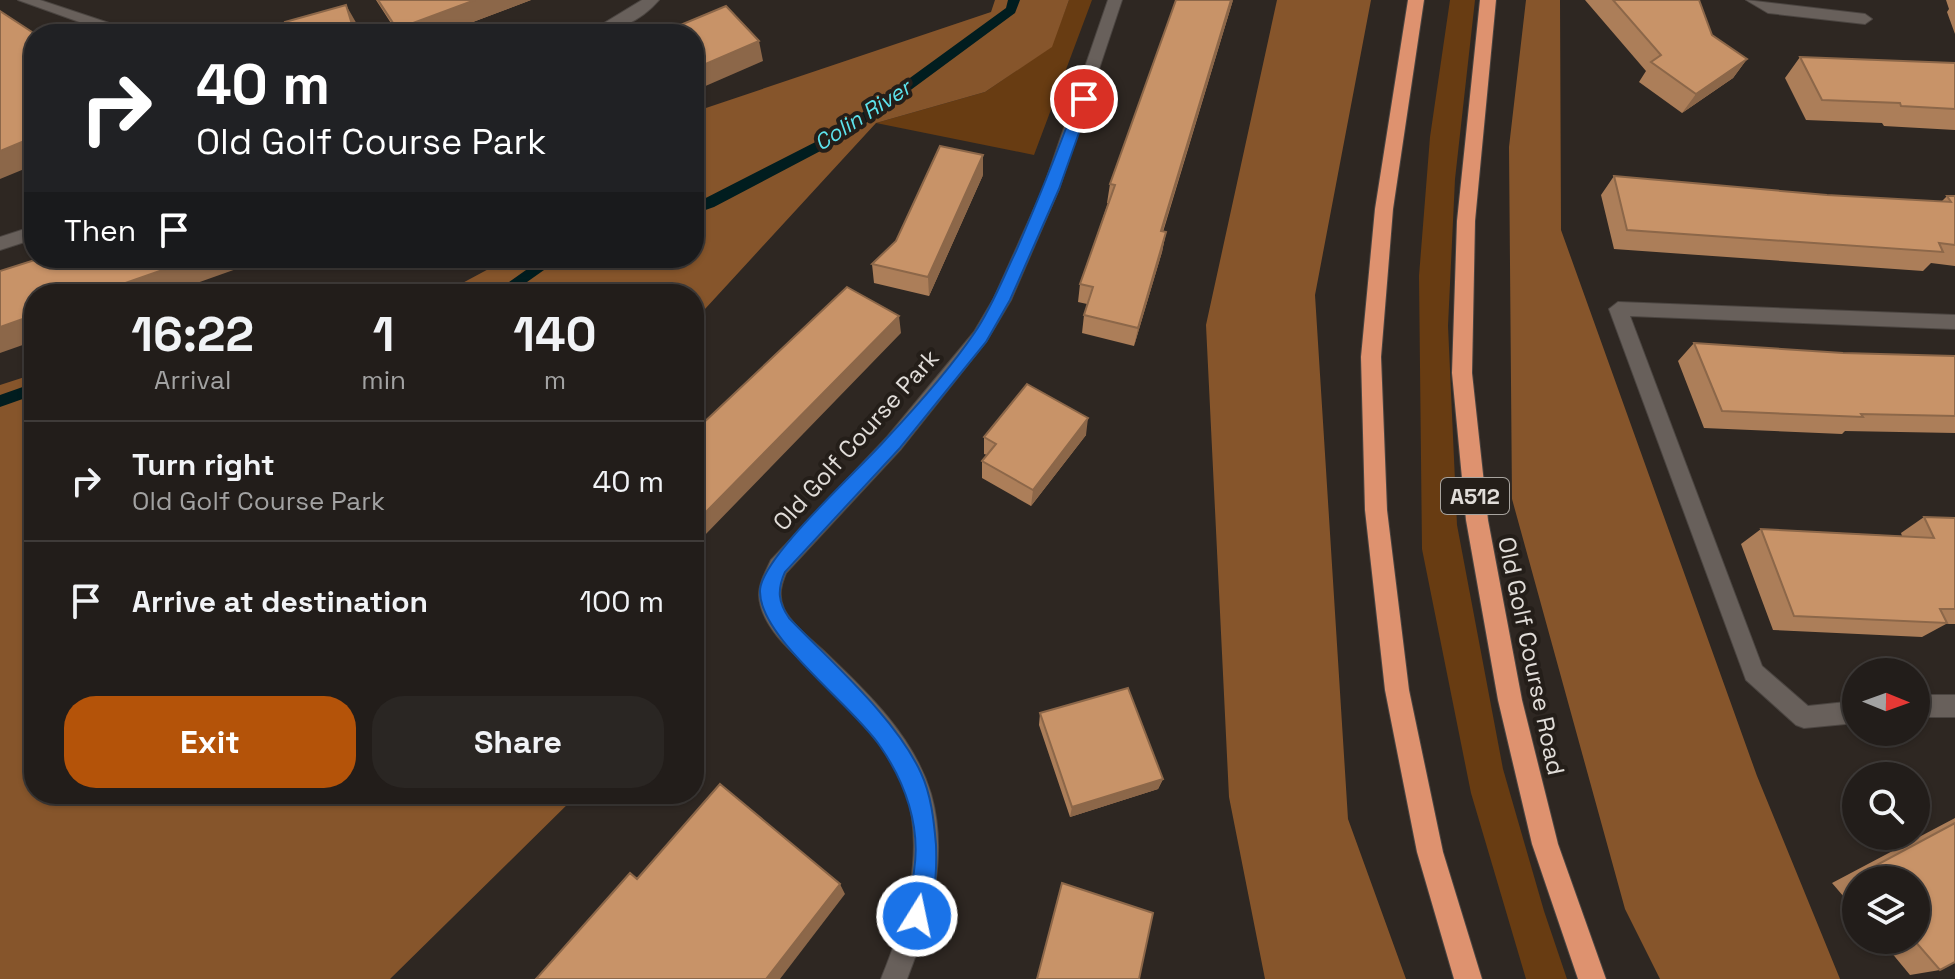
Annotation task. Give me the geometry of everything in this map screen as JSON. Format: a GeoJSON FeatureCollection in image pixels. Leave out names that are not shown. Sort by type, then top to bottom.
{"type":"FeatureCollection","features":[{"type":"Feature","properties":{"kind":"highway"},"geometry":{"type":"LineString","coordinates":[[1416,0],[1384,209],[1371,357],[1376,510],[1397,690],[1430,852],[1468,979]]}},
{"type":"Feature","properties":{"kind":"highway","name":"Old Golf Course Road"},"geometry":{"type":"LineString","coordinates":[[1488,0],[1466,221],[1462,373],[1475,505],[1510,700],[1545,844],[1592,979]]}},
{"type":"Feature","properties":{"kind":"street"},"geometry":{"type":"LineString","coordinates":[[25,0],[98,24]]}},
{"type":"Feature","properties":{"kind":"street"},"geometry":{"type":"LineString","coordinates":[[614,24],[652,0]]}},
{"type":"Feature","properties":{"kind":"street","name":"Old Golf Course Park"},"geometry":{"type":"LineString","coordinates":[[894,979],[917,916],[926,867],[923,820],[913,778],[886,736],[782,625],[770,606],[769,587],[778,567],[894,443],[980,337],[1002,300],[1051,189],[1115,0]]}},
{"type":"Feature","properties":{"kind":"street"},"geometry":{"type":"LineString","coordinates":[[1753,0],[1768,8],[1865,19]]}},
{"type":"Feature","properties":{"kind":"street"},"geometry":{"type":"LineString","coordinates":[[0,244],[24,236]]}},
{"type":"Feature","properties":{"kind":"street"},"geometry":{"type":"LineString","coordinates":[[1842,713],[1804,717],[1754,673],[1618,309],[1955,322]]}},
{"type":"Feature","properties":{"kind":"street"},"geometry":{"type":"LineString","coordinates":[[1930,706],[1955,706]]}},
{"type":"Feature","properties":{"kind":"shaded area"},"geometry":{"type":"Polygon","coordinates":[[[995,0],[1069,0],[1052,47],[985,92],[876,123],[704,310],[704,284],[461,284],[490,268],[704,268],[704,109],[991,12],[995,0]]]}},
{"type":"Feature","properties":{"kind":"shaded area"},"geometry":{"type":"Polygon","coordinates":[[[1069,0],[1092,0],[1034,155],[876,123],[985,92],[1051,47],[1069,0]]]}},
{"type":"Feature","properties":{"kind":"shaded area"},"geometry":{"type":"Polygon","coordinates":[[[1277,0],[1371,0],[1315,295],[1348,819],[1406,979],[1265,979],[1229,797],[1206,325],[1277,0]]]}},
{"type":"Feature","properties":{"kind":"shaded area"},"geometry":{"type":"Polygon","coordinates":[[[1450,0],[1475,0],[1455,179],[1448,326],[1457,525],[1503,769],[1567,979],[1526,979],[1471,793],[1422,549],[1419,276],[1430,137],[1450,0]]]}},
{"type":"Feature","properties":{"kind":"shaded area"},"geometry":{"type":"Polygon","coordinates":[[[1526,0],[1560,0],[1561,230],[1757,776],[1840,979],[1660,979],[1625,909],[1512,499],[1509,147],[1526,0]]]}},
{"type":"Feature","properties":{"kind":"shaded area"},"geometry":{"type":"Polygon","coordinates":[[[24,377],[24,804],[568,804],[390,979],[0,979],[0,385],[24,377]]]}},
{"type":"Feature","properties":{"kind":"building"},"geometry":{"type":"Polygon","coordinates":[[[378,0],[475,0],[410,24],[394,24],[378,0]]]}},
{"type":"Feature","properties":{"kind":"building"},"geometry":{"type":"Polygon","coordinates":[[[1176,0],[1231,0],[1161,231],[1166,232],[1138,328],[1084,315],[1093,287],[1080,284],[1115,185],[1110,184],[1176,0]]]}},
{"type":"Feature","properties":{"kind":"building"},"geometry":{"type":"Polygon","coordinates":[[[1613,0],[1699,0],[1712,35],[1747,59],[1696,94],[1651,62],[1661,55],[1613,0]]]}},
{"type":"Feature","properties":{"kind":"building"},"geometry":{"type":"Polygon","coordinates":[[[346,5],[352,24],[286,24],[346,5]]]}},
{"type":"Feature","properties":{"kind":"building"},"geometry":{"type":"Polygon","coordinates":[[[726,6],[759,41],[704,65],[704,24],[683,24],[726,6]]]}},
{"type":"Feature","properties":{"kind":"building"},"geometry":{"type":"Polygon","coordinates":[[[0,11],[24,27],[24,141],[0,151],[0,11]]]}},
{"type":"Feature","properties":{"kind":"building"},"geometry":{"type":"Polygon","coordinates":[[[1800,57],[1955,63],[1955,109],[1822,100],[1800,57]]]}},
{"type":"Feature","properties":{"kind":"building"},"geometry":{"type":"Polygon","coordinates":[[[940,146],[983,155],[928,277],[872,264],[896,241],[940,146]]]}},
{"type":"Feature","properties":{"kind":"building"},"geometry":{"type":"Polygon","coordinates":[[[1614,176],[1827,195],[1951,202],[1947,196],[1955,196],[1955,245],[1939,243],[1943,252],[1627,230],[1614,176]]]}},
{"type":"Feature","properties":{"kind":"building"},"geometry":{"type":"Polygon","coordinates":[[[24,263],[24,268],[168,268],[123,284],[24,284],[24,319],[0,327],[0,271],[24,263]]]}},
{"type":"Feature","properties":{"kind":"building"},"geometry":{"type":"Polygon","coordinates":[[[847,287],[899,316],[704,514],[704,422],[847,287]]]}},
{"type":"Feature","properties":{"kind":"building"},"geometry":{"type":"Polygon","coordinates":[[[1694,343],[1843,353],[1955,356],[1955,416],[1861,414],[1863,417],[1722,411],[1694,343]]]}},
{"type":"Feature","properties":{"kind":"building"},"geometry":{"type":"Polygon","coordinates":[[[1027,384],[1088,418],[1033,490],[982,461],[996,444],[984,437],[1027,384]]]}},
{"type":"Feature","properties":{"kind":"building"},"geometry":{"type":"Polygon","coordinates":[[[1924,517],[1955,518],[1955,609],[1940,609],[1947,623],[1794,616],[1761,529],[1934,538],[1924,517]]]}},
{"type":"Feature","properties":{"kind":"building"},"geometry":{"type":"Polygon","coordinates":[[[1128,688],[1163,779],[1072,807],[1040,713],[1128,688]]]}},
{"type":"Feature","properties":{"kind":"building"},"geometry":{"type":"Polygon","coordinates":[[[720,784],[840,884],[766,979],[536,979],[630,873],[637,879],[720,784]]]}},
{"type":"Feature","properties":{"kind":"building"},"geometry":{"type":"Polygon","coordinates":[[[1955,823],[1955,962],[1940,970],[1926,954],[1930,954],[1930,866],[1875,866],[1905,850],[1930,850],[1930,836],[1955,823]]]}},
{"type":"Feature","properties":{"kind":"building"},"geometry":{"type":"Polygon","coordinates":[[[1062,883],[1153,913],[1139,979],[1037,979],[1062,883]]]}},
{"type":"Feature","properties":{"kind":"waterway","name":"Colin River"},"geometry":{"type":"LineString","coordinates":[[704,206],[842,134],[1011,10],[1014,0]]}},
{"type":"Feature","properties":{"kind":"waterway","name":"Colin River"},"geometry":{"type":"LineString","coordinates":[[514,284],[539,268]]}},
{"type":"Feature","properties":{"kind":"waterway","name":"Colin River"},"geometry":{"type":"LineString","coordinates":[[0,401],[24,393]]}},
{"type":"Feature","properties":{"kind":"route"},"geometry":{"type":"LineString","coordinates":[[917,916],[926,867],[923,820],[913,778],[886,736],[782,625],[770,606],[769,587],[778,567],[894,443],[980,337],[1002,300],[1051,189],[1084,99]]}}]}
